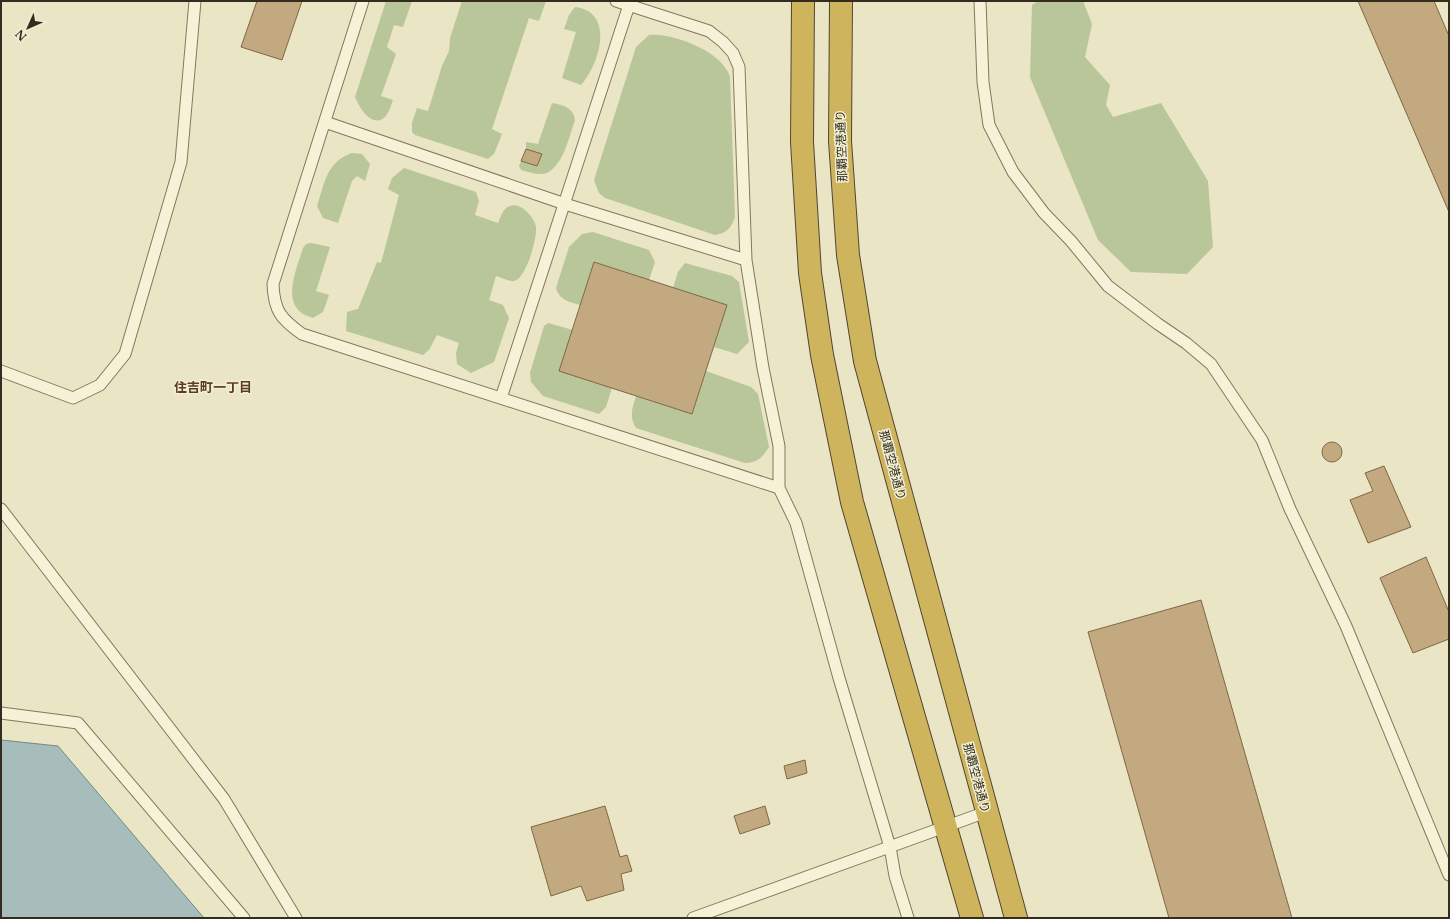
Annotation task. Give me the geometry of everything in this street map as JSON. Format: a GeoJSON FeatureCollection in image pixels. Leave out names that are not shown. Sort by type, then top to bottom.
{"type":"FeatureCollection","features":[{"type":"Feature","properties":{"kind":"highway"},"geometry":{"type":"LineString","coordinates":[[803,1],[802,142],[810,273],[822,355],[852,502],[972,918]]}},
{"type":"Feature","properties":{"kind":"highway","name":"那覇空港通り"},"geometry":{"type":"LineString","coordinates":[[841,1],[840,141],[848,255],[865,361],[986,812],[1016,918]]}},
{"type":"Feature","properties":{"kind":"lane"},"geometry":{"type":"LineString","coordinates":[[1,371],[73,398],[100,385],[125,354],[181,162],[195,1]]}},
{"type":"Feature","properties":{"kind":"lane"},"geometry":{"type":"LineString","coordinates":[[363,1],[273,284],[274,302],[280,316],[302,334],[779,488]]}},
{"type":"Feature","properties":{"kind":"lane"},"geometry":{"type":"LineString","coordinates":[[616,1],[709,31],[723,42],[733,53],[739,67],[746,260],[763,368],[779,446],[779,488],[796,523],[839,678],[890,847],[895,876],[908,918]]}},
{"type":"Feature","properties":{"kind":"lane"},"geometry":{"type":"LineString","coordinates":[[980,1],[983,82],[989,125],[1013,172],[1044,213],[1071,241],[1108,286],[1186,343],[1211,364],[1262,440],[1290,509],[1346,626],[1449,876]]}},
{"type":"Feature","properties":{"kind":"lane"},"geometry":{"type":"LineString","coordinates":[[501,398],[629,5]]}},
{"type":"Feature","properties":{"kind":"lane"},"geometry":{"type":"LineString","coordinates":[[325,122],[565,204],[746,260]]}},
{"type":"Feature","properties":{"kind":"lane"},"geometry":{"type":"LineString","coordinates":[[1,509],[224,799],[296,918]]}},
{"type":"Feature","properties":{"kind":"lane"},"geometry":{"type":"LineString","coordinates":[[1,713],[78,723],[244,918]]}},
{"type":"Feature","properties":{"kind":"lane"},"geometry":{"type":"LineString","coordinates":[[693,918],[986,812]]}},
{"type":"Feature","properties":{"kind":"green space"},"geometry":{"type":"Polygon","coordinates":[[[386,1],[412,1],[403,27],[394,25],[387,47],[396,54],[381,96],[393,100],[385,117],[380,120],[375,120],[371,119],[363,111],[355,97],[386,1]]]}},
{"type":"Feature","properties":{"kind":"green space"},"geometry":{"type":"Polygon","coordinates":[[[462,1],[546,1],[539,21],[529,18],[492,129],[502,134],[494,154],[488,159],[415,135],[412,132],[412,123],[417,108],[428,111],[442,66],[449,51],[450,38],[462,1]]]}},
{"type":"Feature","properties":{"kind":"green space"},"geometry":{"type":"Polygon","coordinates":[[[1038,1],[1083,1],[1092,24],[1085,57],[1110,85],[1106,105],[1113,117],[1161,103],[1208,181],[1213,247],[1187,274],[1131,272],[1098,240],[1030,77],[1032,5],[1038,1]]]}},
{"type":"Feature","properties":{"kind":"green space"},"geometry":{"type":"Polygon","coordinates":[[[575,7],[588,11],[596,18],[600,29],[598,53],[588,76],[581,85],[562,78],[576,32],[564,29],[569,15],[575,7]]]}},
{"type":"Feature","properties":{"kind":"green space"},"geometry":{"type":"Polygon","coordinates":[[[649,35],[671,37],[708,52],[726,68],[730,77],[735,217],[730,227],[723,233],[715,235],[605,198],[599,193],[594,180],[636,47],[649,35]]]}},
{"type":"Feature","properties":{"kind":"green space"},"geometry":{"type":"Polygon","coordinates":[[[552,103],[570,110],[573,113],[575,120],[562,157],[553,169],[544,174],[531,173],[521,170],[519,166],[521,161],[537,166],[541,155],[526,149],[526,142],[538,144],[552,103]]]}},
{"type":"Feature","properties":{"kind":"green space"},"geometry":{"type":"Polygon","coordinates":[[[352,153],[362,154],[370,164],[365,181],[357,176],[352,181],[338,223],[323,218],[317,206],[328,174],[337,162],[343,157],[352,153]]]}},
{"type":"Feature","properties":{"kind":"green space"},"geometry":{"type":"Polygon","coordinates":[[[404,168],[476,192],[479,201],[475,215],[498,223],[505,209],[514,205],[523,208],[535,223],[536,233],[533,249],[523,273],[514,281],[496,276],[489,300],[503,305],[509,318],[494,362],[471,373],[457,364],[456,353],[459,343],[437,335],[429,350],[423,355],[346,331],[347,312],[358,309],[377,262],[381,263],[399,195],[388,189],[392,178],[404,168]]]}},
{"type":"Feature","properties":{"kind":"green space"},"geometry":{"type":"Polygon","coordinates":[[[593,232],[649,250],[655,262],[649,280],[595,262],[580,305],[562,298],[557,292],[556,288],[569,247],[582,234],[593,232]]]}},
{"type":"Feature","properties":{"kind":"green space"},"geometry":{"type":"Polygon","coordinates":[[[311,243],[330,247],[316,291],[329,295],[323,312],[313,318],[302,313],[296,306],[292,288],[303,248],[306,244],[311,243]]]}},
{"type":"Feature","properties":{"kind":"green space"},"geometry":{"type":"Polygon","coordinates":[[[685,263],[732,276],[739,282],[749,342],[737,354],[714,347],[727,305],[673,288],[678,272],[685,263]]]}},
{"type":"Feature","properties":{"kind":"green space"},"geometry":{"type":"Polygon","coordinates":[[[548,323],[573,330],[612,388],[606,407],[599,414],[543,396],[531,382],[530,373],[544,326],[548,323]]]}},
{"type":"Feature","properties":{"kind":"green space"},"geometry":{"type":"Polygon","coordinates":[[[706,371],[751,387],[758,394],[769,447],[762,457],[753,462],[745,463],[636,428],[632,420],[632,409],[636,396],[692,414],[706,371]]]}},
{"type":"Feature","properties":{"kind":"water"},"geometry":{"type":"Polygon","coordinates":[[[1,740],[58,746],[204,918],[1,918],[1,740]]]}},
{"type":"Feature","properties":{"kind":"building"},"geometry":{"type":"Polygon","coordinates":[[[257,1],[302,1],[282,60],[241,47],[257,1]]]}},
{"type":"Feature","properties":{"kind":"building"},"geometry":{"type":"Polygon","coordinates":[[[1358,1],[1434,1],[1449,36],[1449,212],[1358,1]]]}},
{"type":"Feature","properties":{"kind":"building"},"geometry":{"type":"Polygon","coordinates":[[[526,149],[542,154],[537,166],[521,161],[526,149]]]}},
{"type":"Feature","properties":{"kind":"building"},"geometry":{"type":"Polygon","coordinates":[[[594,262],[727,305],[692,414],[559,371],[594,262]]]}},
{"type":"Feature","properties":{"kind":"building"},"geometry":{"type":"Polygon","coordinates":[[[1332,442],[1339,445],[1342,452],[1339,459],[1332,462],[1325,459],[1322,452],[1325,445],[1332,442]]]}},
{"type":"Feature","properties":{"kind":"building"},"geometry":{"type":"Polygon","coordinates":[[[1384,466],[1411,527],[1368,543],[1350,500],[1373,491],[1365,473],[1384,466]]]}},
{"type":"Feature","properties":{"kind":"building"},"geometry":{"type":"Polygon","coordinates":[[[1426,557],[1449,612],[1449,639],[1413,653],[1380,578],[1426,557]]]}},
{"type":"Feature","properties":{"kind":"building"},"geometry":{"type":"Polygon","coordinates":[[[1201,600],[1292,918],[1169,918],[1088,632],[1201,600]]]}},
{"type":"Feature","properties":{"kind":"building"},"geometry":{"type":"Polygon","coordinates":[[[805,760],[807,773],[787,779],[784,766],[805,760]]]}},
{"type":"Feature","properties":{"kind":"building"},"geometry":{"type":"Polygon","coordinates":[[[605,806],[620,857],[627,855],[632,871],[621,874],[624,890],[587,901],[581,886],[551,896],[531,827],[605,806]]]}},
{"type":"Feature","properties":{"kind":"building"},"geometry":{"type":"Polygon","coordinates":[[[765,806],[770,824],[740,834],[734,816],[765,806]]]}},
{"type":"Feature","properties":{"kind":"district","name":"住吉町一丁目"},"geometry":{"type":"Point","coordinates":[213,387]}}]}
